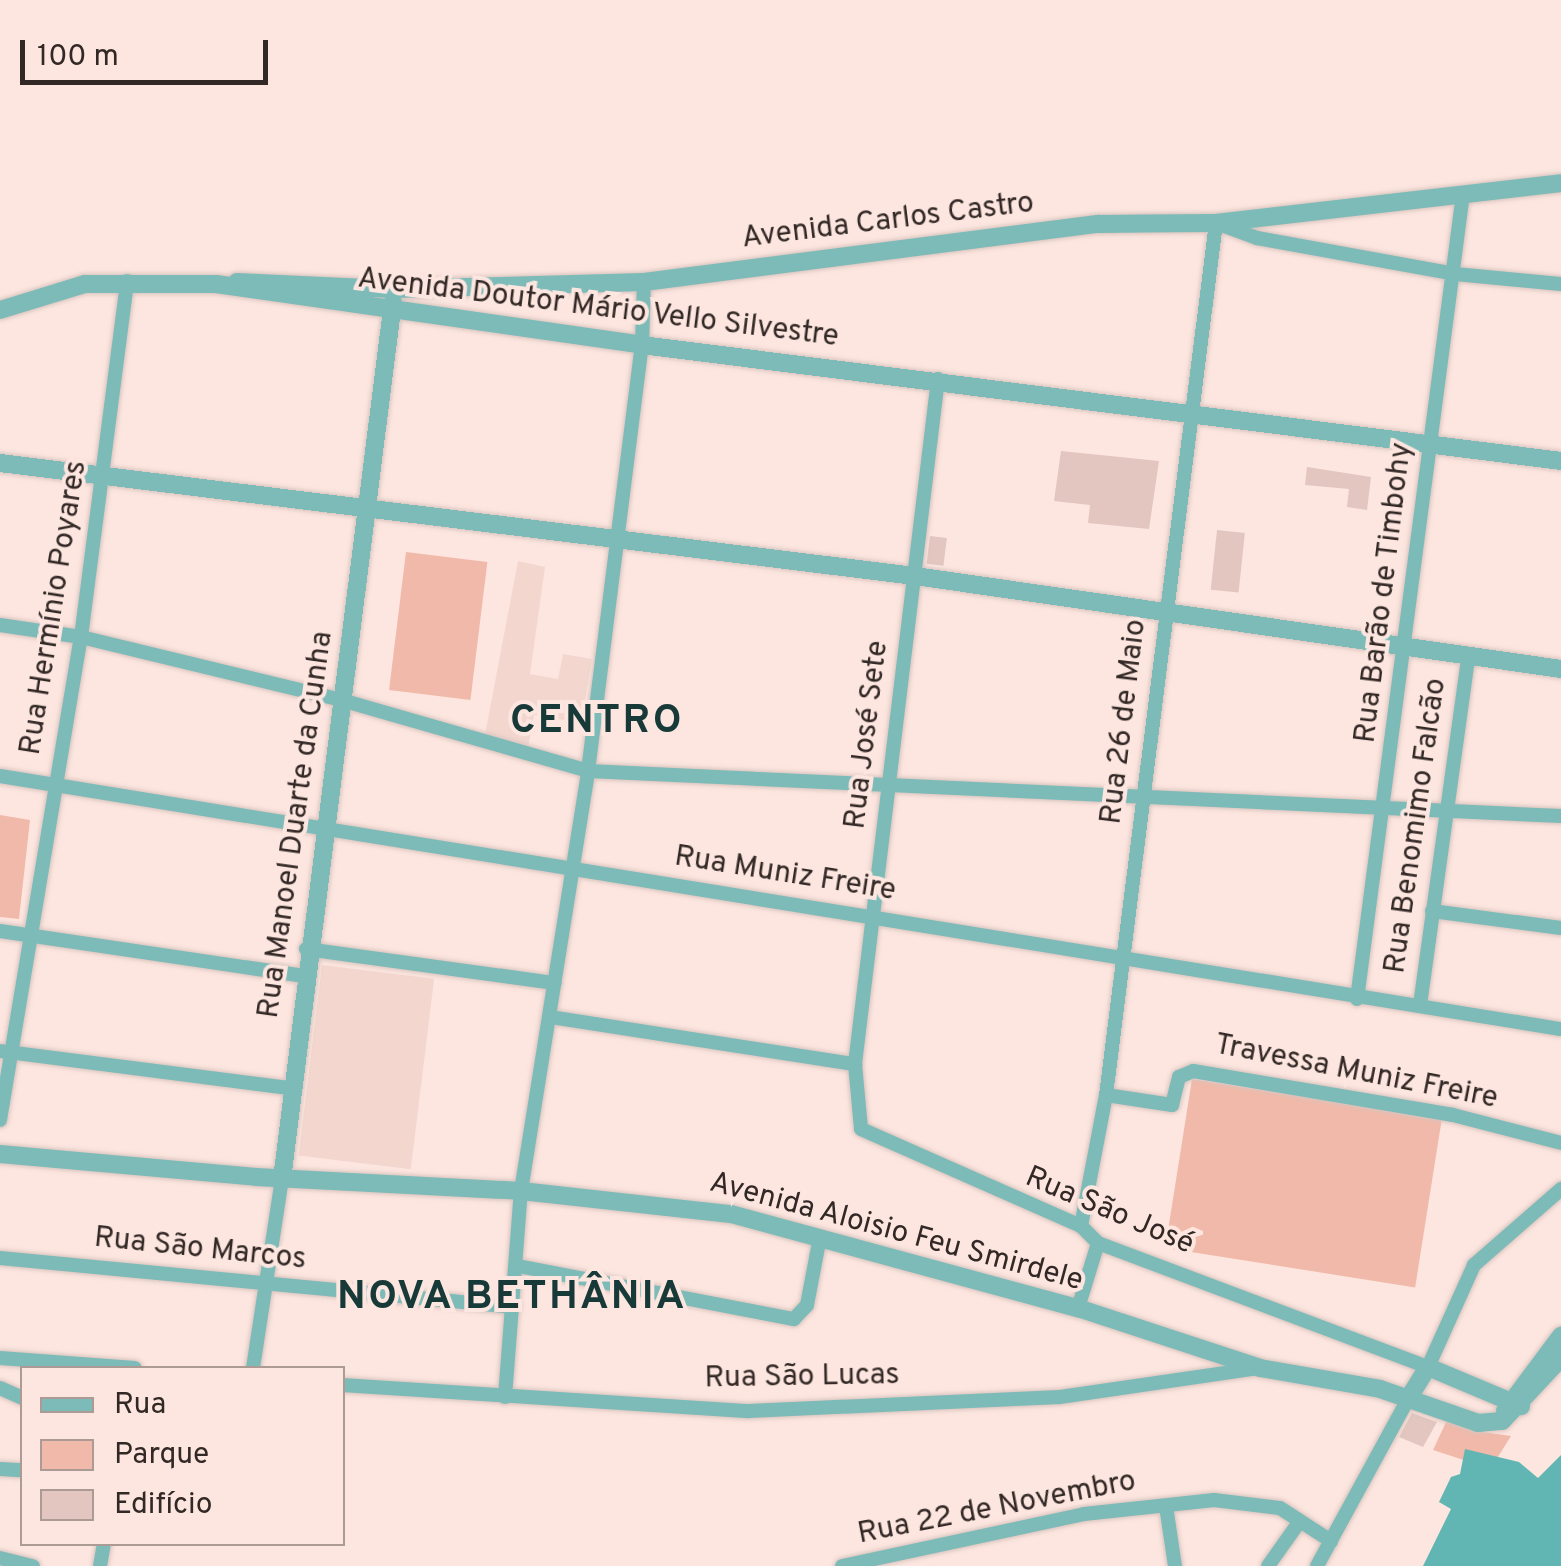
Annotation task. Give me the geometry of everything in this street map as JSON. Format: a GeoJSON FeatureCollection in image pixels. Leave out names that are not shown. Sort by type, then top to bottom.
{"type":"FeatureCollection","features":[{"type":"Feature","properties":{"kind":"street"},"geometry":{"type":"LineString","coordinates":[[1216,223],[1561,184]]}},
{"type":"Feature","properties":{"kind":"street","name":"Rua Barão de Timbohy"},"geometry":{"type":"LineString","coordinates":[[1357,1000],[1408,642],[1463,194]]}},
{"type":"Feature","properties":{"kind":"street","name":"Avenida Carlos Castro"},"geometry":{"type":"LineString","coordinates":[[216,284],[273,280],[394,288],[644,282],[1099,224],[1216,223],[1257,238],[1455,274],[1561,284]]}},
{"type":"Feature","properties":{"kind":"street","name":"Rua 26 de Maio"},"geometry":{"type":"LineString","coordinates":[[1081,1226],[1106,1095],[1216,223]]}},
{"type":"Feature","properties":{"kind":"street","name":"Rua Hermínio Poyares"},"geometry":{"type":"LineString","coordinates":[[0,1120],[6,1052],[81,637],[127,281]]}},
{"type":"Feature","properties":{"kind":"street"},"geometry":{"type":"LineString","coordinates":[[505,1397],[521,1192],[588,772],[642,346],[644,282]]}},
{"type":"Feature","properties":{"kind":"street","name":"Avenida Doutor Mário Vello Silvestre"},"geometry":{"type":"LineString","coordinates":[[0,310],[85,284],[216,284],[642,346],[938,379],[1430,447],[1561,461]]}},
{"type":"Feature","properties":{"kind":"street","name":"Rua Manoel Duarte da Cunha"},"geometry":{"type":"LineString","coordinates":[[253,1366],[282,1179],[306,949],[394,288]]}},
{"type":"Feature","properties":{"kind":"street","name":"Rua José Sete"},"geometry":{"type":"LineString","coordinates":[[853,1097],[938,379]]}},
{"type":"Feature","properties":{"kind":"street"},"geometry":{"type":"LineString","coordinates":[[0,464],[915,576],[1408,642],[1561,668]]}},
{"type":"Feature","properties":{"kind":"street"},"geometry":{"type":"LineString","coordinates":[[0,625],[81,637],[342,700],[588,772],[1561,816]]}},
{"type":"Feature","properties":{"kind":"street","name":"Rua Benomimo Falcão"},"geometry":{"type":"LineString","coordinates":[[1420,1005],[1469,654]]}},
{"type":"Feature","properties":{"kind":"street","name":"Rua Muniz Freire"},"geometry":{"type":"LineString","coordinates":[[0,776],[874,917],[1357,1000],[1420,1005],[1561,1029]]}},
{"type":"Feature","properties":{"kind":"street"},"geometry":{"type":"LineString","coordinates":[[1432,911],[1561,928]]}},
{"type":"Feature","properties":{"kind":"street"},"geometry":{"type":"LineString","coordinates":[[0,932],[303,976]]}},
{"type":"Feature","properties":{"kind":"street"},"geometry":{"type":"LineString","coordinates":[[306,949],[555,983]]}},
{"type":"Feature","properties":{"kind":"street"},"geometry":{"type":"LineString","coordinates":[[550,1017],[855,1064]]}},
{"type":"Feature","properties":{"kind":"street"},"geometry":{"type":"LineString","coordinates":[[6,1052],[290,1088]]}},
{"type":"Feature","properties":{"kind":"street","name":"Travessa Muniz Freire"},"geometry":{"type":"LineString","coordinates":[[1106,1095],[1172,1105],[1179,1077],[1192,1071],[1453,1115],[1561,1143]]}},
{"type":"Feature","properties":{"kind":"street","name":"Rua São José"},"geometry":{"type":"LineString","coordinates":[[853,1097],[857,1119],[871,1138],[1081,1226],[1098,1243],[1428,1367]]}},
{"type":"Feature","properties":{"kind":"street","name":"Avenida Aloisio Feu Smirdele"},"geometry":{"type":"LineString","coordinates":[[0,1154],[282,1179],[521,1192],[731,1214],[1078,1308],[1260,1368],[1408,1399],[1478,1422],[1502,1421],[1515,1404]]}},
{"type":"Feature","properties":{"kind":"street"},"geometry":{"type":"LineString","coordinates":[[1317,1566],[1428,1367],[1474,1265],[1561,1188]]}},
{"type":"Feature","properties":{"kind":"street"},"geometry":{"type":"LineString","coordinates":[[518,1266],[794,1319],[807,1305],[820,1237]]}},
{"type":"Feature","properties":{"kind":"street"},"geometry":{"type":"LineString","coordinates":[[1078,1308],[1098,1243]]}},
{"type":"Feature","properties":{"kind":"street","name":"Rua São Marcos"},"geometry":{"type":"LineString","coordinates":[[0,1258],[514,1308]]}},
{"type":"Feature","properties":{"kind":"street"},"geometry":{"type":"LineString","coordinates":[[1515,1404],[1561,1336]]}},
{"type":"Feature","properties":{"kind":"street"},"geometry":{"type":"LineString","coordinates":[[0,1358],[108,1366]]}},
{"type":"Feature","properties":{"kind":"street"},"geometry":{"type":"LineString","coordinates":[[1515,1404],[1561,1358]]}},
{"type":"Feature","properties":{"kind":"street"},"geometry":{"type":"LineString","coordinates":[[1428,1367],[1515,1404]]}},
{"type":"Feature","properties":{"kind":"street","name":"Rua São Lucas"},"geometry":{"type":"LineString","coordinates":[[345,1385],[749,1411],[1060,1396],[1260,1368]]}},
{"type":"Feature","properties":{"kind":"street","name":"Rua 22 de Novembro"},"geometry":{"type":"LineString","coordinates":[[842,1566],[896,1562],[1084,1514],[1166,1506],[1258,1502],[1300,1521],[1331,1541]]}},
{"type":"Feature","properties":{"kind":"street"},"geometry":{"type":"LineString","coordinates":[[1166,1506],[1175,1566]]}},
{"type":"Feature","properties":{"kind":"street"},"geometry":{"type":"LineString","coordinates":[[1268,1566],[1300,1521]]}},
{"type":"Feature","properties":{"kind":"street"},"geometry":{"type":"LineString","coordinates":[[0,1558],[33,1566]]}},
{"type":"Feature","properties":{"kind":"shaded area"},"geometry":{"type":"Polygon","coordinates":[[[518,561],[545,567],[530,674],[558,679],[563,654],[592,659],[581,723],[534,715],[528,748],[484,740],[518,561]]]}},
{"type":"Feature","properties":{"kind":"shaded area"},"geometry":{"type":"Polygon","coordinates":[[[322,965],[434,979],[411,1169],[299,1156],[322,965]]]}},
{"type":"Feature","properties":{"kind":"green space"},"geometry":{"type":"Polygon","coordinates":[[[406,552],[487,562],[470,700],[389,690],[406,552]]]}},
{"type":"Feature","properties":{"kind":"green space"},"geometry":{"type":"Polygon","coordinates":[[[0,815],[30,820],[19,919],[0,917],[0,815]]]}},
{"type":"Feature","properties":{"kind":"green space"},"geometry":{"type":"Polygon","coordinates":[[[1192,1079],[1442,1119],[1415,1287],[1165,1248],[1192,1079]]]}},
{"type":"Feature","properties":{"kind":"green space"},"geometry":{"type":"Polygon","coordinates":[[[1447,1420],[1476,1431],[1511,1436],[1496,1460],[1482,1466],[1433,1450],[1447,1420]]]}},
{"type":"Feature","properties":{"kind":"water"},"geometry":{"type":"Polygon","coordinates":[[[1465,1449],[1519,1462],[1538,1478],[1561,1455],[1561,1566],[1423,1566],[1451,1509],[1439,1502],[1451,1477],[1460,1474],[1465,1449]]]}},
{"type":"Feature","properties":{"kind":"building"},"geometry":{"type":"Polygon","coordinates":[[[1061,451],[1159,461],[1149,529],[1088,523],[1090,505],[1054,501],[1061,451]]]}},
{"type":"Feature","properties":{"kind":"building"},"geometry":{"type":"Polygon","coordinates":[[[1307,467],[1371,477],[1367,510],[1347,507],[1349,489],[1305,485],[1307,467]]]}},
{"type":"Feature","properties":{"kind":"building"},"geometry":{"type":"Polygon","coordinates":[[[1217,530],[1245,533],[1239,593],[1211,590],[1217,530]]]}},
{"type":"Feature","properties":{"kind":"building"},"geometry":{"type":"Polygon","coordinates":[[[930,536],[947,538],[943,566],[927,564],[930,536]]]}},
{"type":"Feature","properties":{"kind":"building"},"geometry":{"type":"Polygon","coordinates":[[[1412,1413],[1437,1422],[1423,1447],[1399,1437],[1412,1413]]]}},
{"type":"Feature","properties":{"kind":"district","name":"CENTRO"},"geometry":{"type":"Point","coordinates":[597,722]}},
{"type":"Feature","properties":{"kind":"district","name":"NOVA BETHÂNIA"},"geometry":{"type":"Point","coordinates":[512,1298]}}]}
